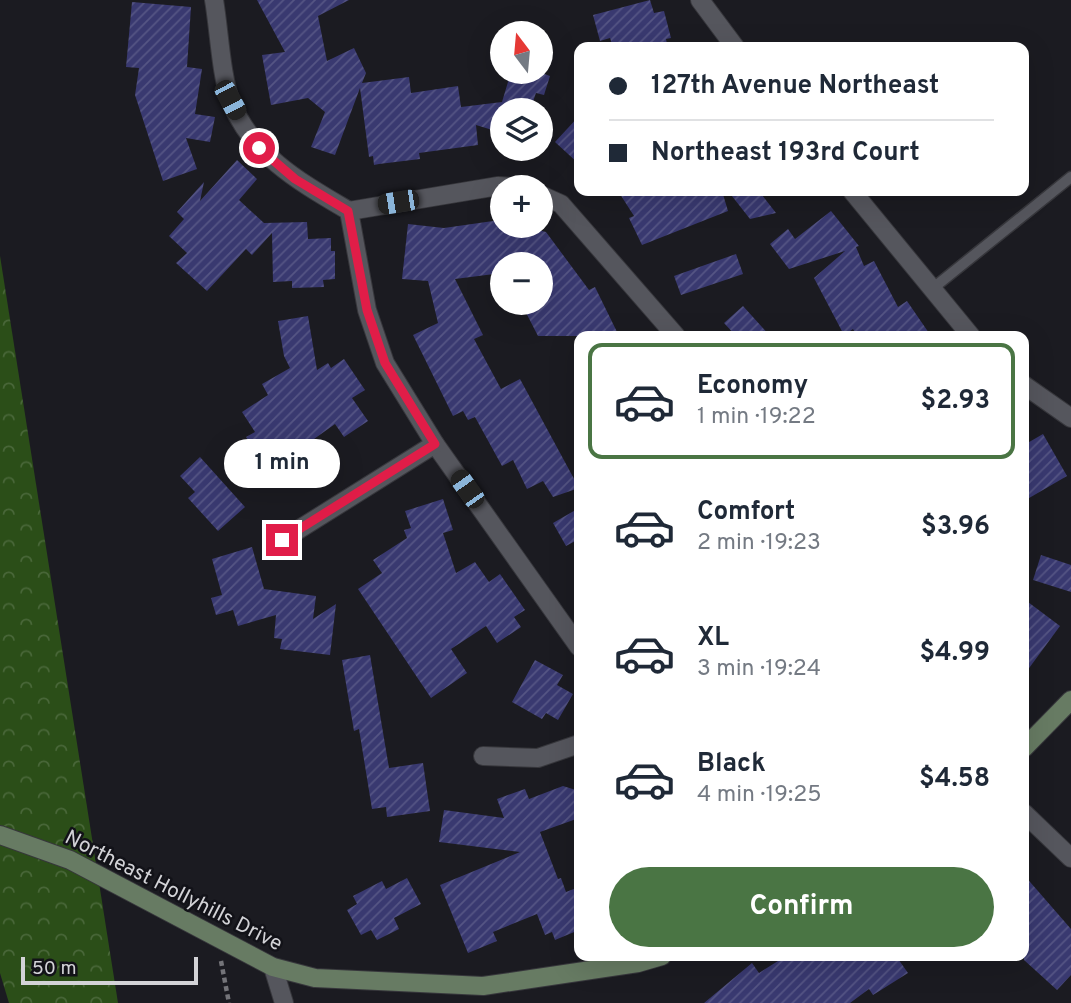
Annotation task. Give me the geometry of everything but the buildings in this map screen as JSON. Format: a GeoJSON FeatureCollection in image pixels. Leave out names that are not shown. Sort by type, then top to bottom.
{"type":"FeatureCollection","features":[{"type":"Feature","properties":{"kind":"main road"},"geometry":{"type":"LineString","coordinates":[[1029,743],[1071,700]]}},
{"type":"Feature","properties":{"kind":"main road","name":"Northeast Hollyhills Drive"},"geometry":{"type":"LineString","coordinates":[[0,835],[70,860],[273,967],[314,978],[483,986],[645,961]]}},
{"type":"Feature","properties":{"kind":"street"},"geometry":{"type":"LineString","coordinates":[[214,0],[230,100],[250,137],[295,179],[348,211],[490,187]]}},
{"type":"Feature","properties":{"kind":"street"},"geometry":{"type":"LineString","coordinates":[[700,0],[731,42]]}},
{"type":"Feature","properties":{"kind":"street"},"geometry":{"type":"LineString","coordinates":[[856,196],[967,331]]}},
{"type":"Feature","properties":{"kind":"street"},"geometry":{"type":"LineString","coordinates":[[553,200],[561,204],[672,331]]}},
{"type":"Feature","properties":{"kind":"street"},"geometry":{"type":"LineString","coordinates":[[348,211],[367,310],[385,363],[435,444],[574,640]]}},
{"type":"Feature","properties":{"kind":"street"},"geometry":{"type":"LineString","coordinates":[[1029,389],[1071,418]]}},
{"type":"Feature","properties":{"kind":"street"},"geometry":{"type":"LineString","coordinates":[[282,540],[435,444]]}},
{"type":"Feature","properties":{"kind":"street"},"geometry":{"type":"LineString","coordinates":[[483,756],[538,758],[574,746]]}},
{"type":"Feature","properties":{"kind":"street"},"geometry":{"type":"LineString","coordinates":[[1029,818],[1071,858]]}},
{"type":"Feature","properties":{"kind":"street"},"geometry":{"type":"LineString","coordinates":[[273,967],[284,1003]]}},
{"type":"Feature","properties":{"kind":"lane"},"geometry":{"type":"LineString","coordinates":[[932,289],[1071,177]]}},
{"type":"Feature","properties":{"kind":"path"},"geometry":{"type":"LineString","coordinates":[[215,936],[229,1003]]}},
{"type":"Feature","properties":{"kind":"green space"},"geometry":{"type":"Polygon","coordinates":[[[0,256],[118,1003],[9,1003],[0,973],[0,256]]]}},
{"type":"Feature","properties":{"kind":"route"},"geometry":{"type":"LineString","coordinates":[[259,148],[295,179],[348,211],[367,310],[385,363],[435,444],[282,540]]}}]}
